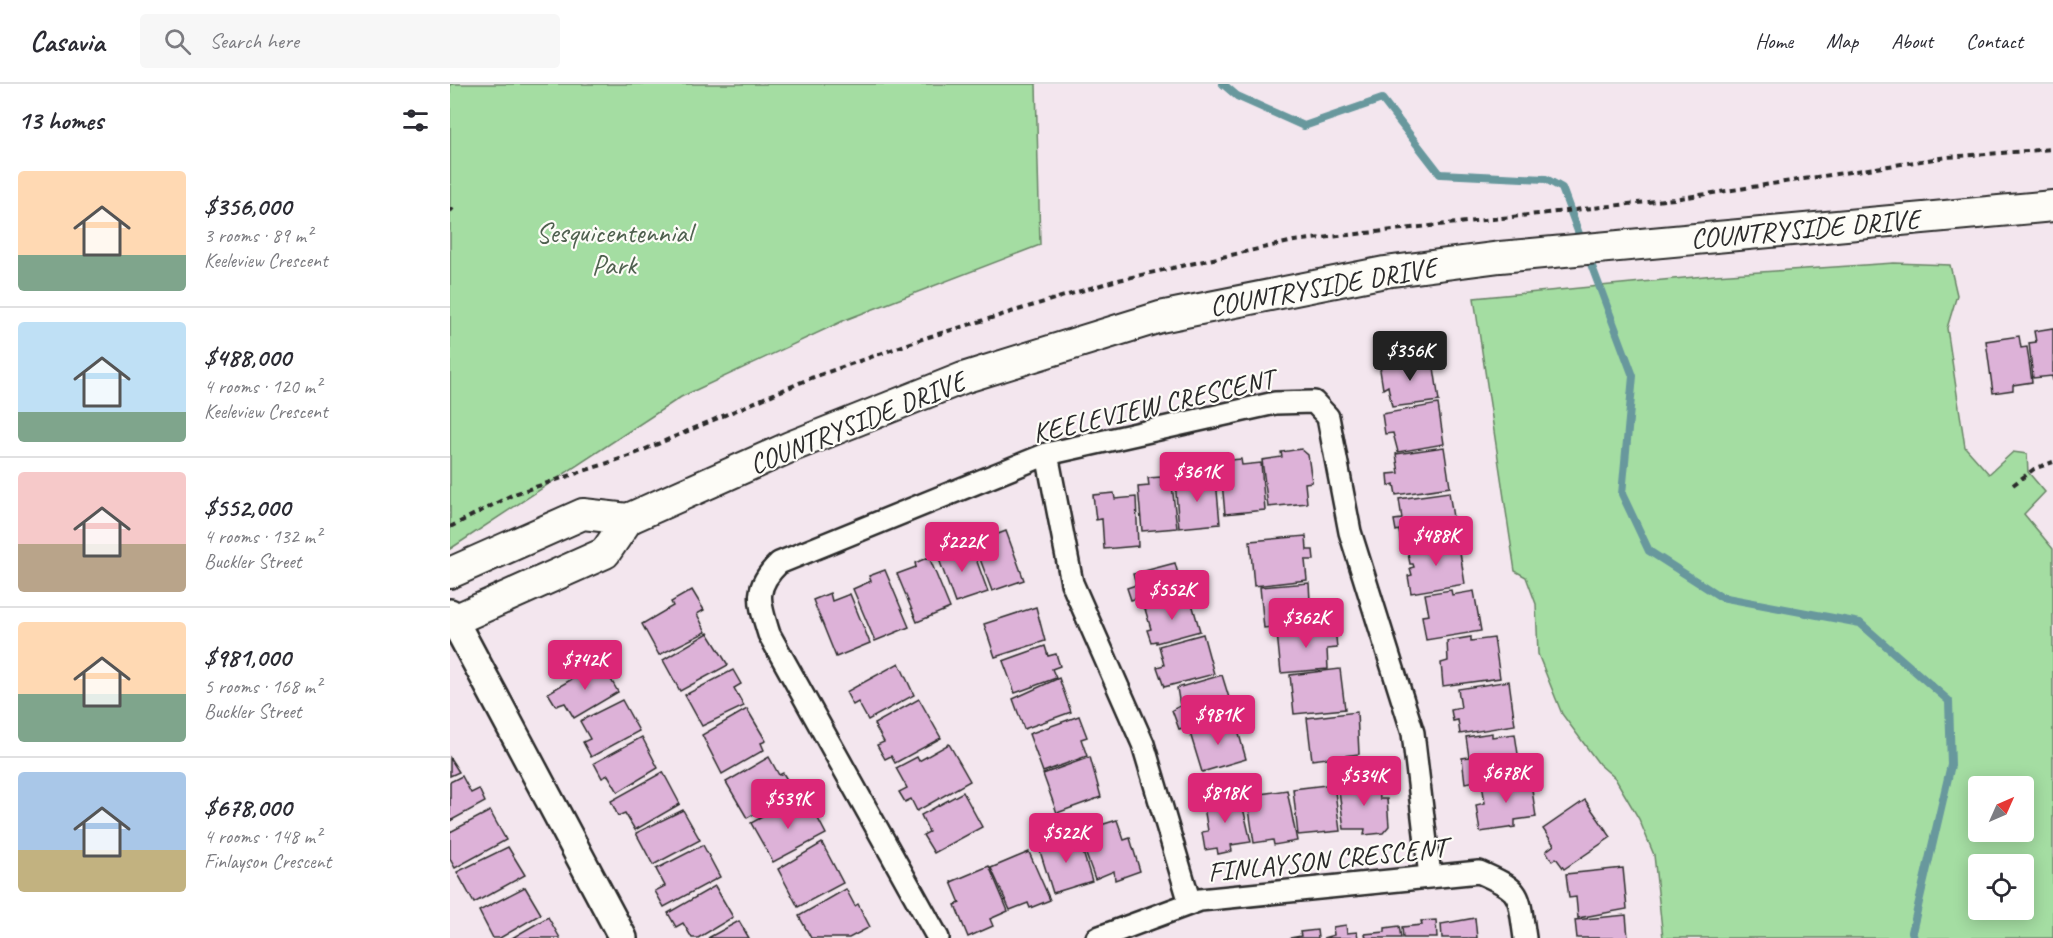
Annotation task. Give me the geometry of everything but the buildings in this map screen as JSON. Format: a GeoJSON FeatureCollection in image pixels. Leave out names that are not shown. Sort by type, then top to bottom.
{"type":"FeatureCollection","features":[{"type":"Feature","properties":{"kind":"main road","name":"COUNTRYSIDE DRIVE"},"geometry":{"type":"LineString","coordinates":[[628,519],[790,447],[963,378],[1150,320],[1356,278],[1500,257],[1661,240],[2053,206]]}},
{"type":"Feature","properties":{"kind":"main road"},"geometry":{"type":"LineString","coordinates":[[450,573],[583,514],[628,519],[604,553],[451,619]]}},
{"type":"Feature","properties":{"kind":"street","name":"KEELEVIEW CRESCENT"},"geometry":{"type":"LineString","coordinates":[[938,938],[769,634],[759,597],[765,576],[779,563],[1047,454],[1275,403],[1314,402],[1328,417],[1350,532],[1413,733],[1430,876]]}},
{"type":"Feature","properties":{"kind":"street"},"geometry":{"type":"LineString","coordinates":[[1047,454],[1072,584],[1143,744],[1190,903]]}},
{"type":"Feature","properties":{"kind":"street"},"geometry":{"type":"LineString","coordinates":[[451,619],[623,938]]}},
{"type":"Feature","properties":{"kind":"street","name":"FINLAYSON CRESCENT"},"geometry":{"type":"LineString","coordinates":[[1097,938],[1190,903],[1479,872],[1510,886],[1519,901],[1525,938]]}},
{"type":"Feature","properties":{"kind":"path"},"geometry":{"type":"LineString","coordinates":[[450,526],[514,494],[632,455],[811,378],[925,338],[1114,281],[1294,241],[1643,203],[1947,157],[2053,149]]}},
{"type":"Feature","properties":{"kind":"path"},"geometry":{"type":"LineString","coordinates":[[2013,485],[2034,469],[2053,462]]}},
{"type":"Feature","properties":{"kind":"green space","name":"Sesquicentennial Park"},"geometry":{"type":"Polygon","coordinates":[[[450,84],[1036,84],[1040,245],[845,320],[681,397],[450,549],[450,84]]]}},
{"type":"Feature","properties":{"kind":"green space"},"geometry":{"type":"Polygon","coordinates":[[[1894,263],[1950,265],[1957,295],[1947,328],[1965,447],[1989,474],[2013,452],[2027,454],[2028,472],[2045,492],[2024,514],[2053,549],[2053,938],[1663,938],[1654,855],[1639,819],[1615,778],[1599,764],[1562,714],[1538,654],[1536,604],[1526,577],[1515,571],[1474,298],[1715,275],[1894,263]]]}},
{"type":"Feature","properties":{"kind":"waterway"},"geometry":{"type":"LineString","coordinates":[[1223,84],[1237,96],[1304,126],[1382,99],[1440,174],[1546,179],[1562,188],[1582,242]]}},
{"type":"Feature","properties":{"kind":"waterway"},"geometry":{"type":"LineString","coordinates":[[1588,256],[1633,376],[1622,494],[1649,551],[1721,597],[1860,623],[1949,701],[1951,765],[1912,932],[1914,938]]}}]}
